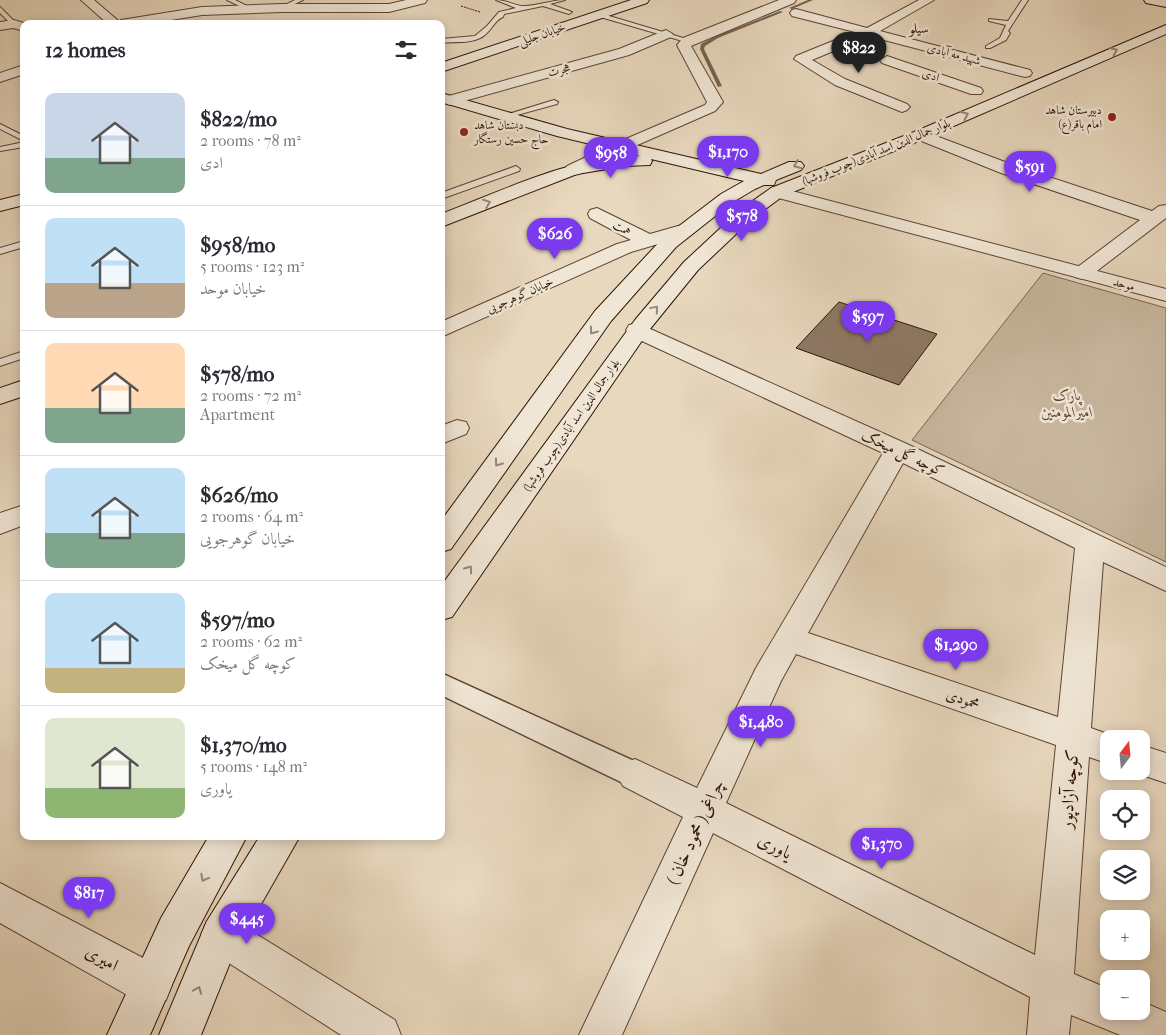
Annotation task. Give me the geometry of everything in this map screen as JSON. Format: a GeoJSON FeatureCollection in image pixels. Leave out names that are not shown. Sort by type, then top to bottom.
{"type":"FeatureCollection","features":[{"type":"Feature","properties":{"kind":"street"},"geometry":{"type":"LineString","coordinates":[[87,0],[111,20]]}},
{"type":"Feature","properties":{"kind":"street"},"geometry":{"type":"LineString","coordinates":[[146,20],[202,11],[282,8],[389,8],[421,0]]}},
{"type":"Feature","properties":{"kind":"street","name":"خیابان جلیلی"},"geometry":{"type":"LineString","coordinates":[[445,68],[643,0]]}},
{"type":"Feature","properties":{"kind":"street"},"geometry":{"type":"LineString","coordinates":[[445,219],[573,170],[620,147],[710,108],[715,102],[684,45],[688,41],[790,0]]}},
{"type":"Feature","properties":{"kind":"street"},"geometry":{"type":"LineString","coordinates":[[870,32],[928,0]]}},
{"type":"Feature","properties":{"kind":"street"},"geometry":{"type":"LineString","coordinates":[[1150,0],[1166,3]]}},
{"type":"Feature","properties":{"kind":"street"},"geometry":{"type":"LineString","coordinates":[[753,2],[772,6]]}},
{"type":"Feature","properties":{"kind":"street","name":"شهید مه آبادی"},"geometry":{"type":"LineString","coordinates":[[796,13],[1024,73]]}},
{"type":"Feature","properties":{"kind":"street","name":"بلوار جمال الدین اسد آبادی(چوب فروشها)"},"geometry":{"type":"LineString","coordinates":[[949,102],[1166,14]]}},
{"type":"Feature","properties":{"kind":"street"},"geometry":{"type":"LineString","coordinates":[[0,26],[19,26]]}},
{"type":"Feature","properties":{"kind":"street","name":"بلوار جمال الدین اسد آبادی(چوب فروشها)"},"geometry":{"type":"LineString","coordinates":[[445,536],[603,316],[669,243],[727,198],[769,186],[920,135],[1166,29]]}},
{"type":"Feature","properties":{"kind":"street","name":"بلوار جمال الدین اسد آبادی(چوب فروشها)"},"geometry":{"type":"LineString","coordinates":[[870,32],[801,59],[803,62],[899,116],[922,113]]}},
{"type":"Feature","properties":{"kind":"street","name":"هجرت"},"geometry":{"type":"LineString","coordinates":[[445,96],[624,52],[666,34]]}},
{"type":"Feature","properties":{"kind":"street","name":"ادی"},"geometry":{"type":"LineString","coordinates":[[887,60],[976,91]]}},
{"type":"Feature","properties":{"kind":"street"},"geometry":{"type":"LineString","coordinates":[[0,78],[20,70]]}},
{"type":"Feature","properties":{"kind":"street"},"geometry":{"type":"LineString","coordinates":[[445,96],[563,133],[769,186]]}},
{"type":"Feature","properties":{"kind":"street"},"geometry":{"type":"LineString","coordinates":[[563,133],[577,144],[581,153],[580,160],[573,170]]}},
{"type":"Feature","properties":{"kind":"street"},"geometry":{"type":"LineString","coordinates":[[920,135],[1007,169],[1160,214]]}},
{"type":"Feature","properties":{"kind":"street","name":"بلوار جمال الدین اسد آبادی(چوب فروشها)"},"geometry":{"type":"LineString","coordinates":[[445,603],[637,330],[702,254],[756,206],[769,186],[816,157]]}},
{"type":"Feature","properties":{"kind":"street"},"geometry":{"type":"LineString","coordinates":[[573,170],[625,161],[648,162],[769,186]]}},
{"type":"Feature","properties":{"kind":"street","name":"موحد"},"geometry":{"type":"LineString","coordinates":[[769,186],[1166,295]]}},
{"type":"Feature","properties":{"kind":"street"},"geometry":{"type":"LineString","coordinates":[[0,206],[20,200]]}},
{"type":"Feature","properties":{"kind":"street","name":"همت"},"geometry":{"type":"LineString","coordinates":[[597,214],[648,241]]}},
{"type":"Feature","properties":{"kind":"street"},"geometry":{"type":"LineString","coordinates":[[1082,273],[1160,214]]}},
{"type":"Feature","properties":{"kind":"street","name":"خیابان گوهرجویی"},"geometry":{"type":"LineString","coordinates":[[445,328],[624,248],[684,230]]}},
{"type":"Feature","properties":{"kind":"street","name":"کوچه گل میخک"},"geometry":{"type":"LineString","coordinates":[[637,330],[898,450],[1166,580]]}},
{"type":"Feature","properties":{"kind":"street"},"geometry":{"type":"LineString","coordinates":[[0,397],[20,389]]}},
{"type":"Feature","properties":{"kind":"street","name":"چراغی( محمود خان )"},"geometry":{"type":"LineString","coordinates":[[600,1035],[767,677],[898,450]]}},
{"type":"Feature","properties":{"kind":"street"},"geometry":{"type":"LineString","coordinates":[[0,524],[20,516]]}},
{"type":"Feature","properties":{"kind":"street","name":"کوچه آزادپور"},"geometry":{"type":"LineString","coordinates":[[1048,1035],[1090,544]]}},
{"type":"Feature","properties":{"kind":"street","name":"محمودی"},"geometry":{"type":"LineString","coordinates":[[789,639],[1100,746]]}},
{"type":"Feature","properties":{"kind":"street","name":"یاوری"},"geometry":{"type":"LineString","coordinates":[[445,686],[634,775],[1052,986],[1100,1006]]}},
{"type":"Feature","properties":{"kind":"street"},"geometry":{"type":"LineString","coordinates":[[1150,763],[1166,768]]}},
{"type":"Feature","properties":{"kind":"street"},"geometry":{"type":"LineString","coordinates":[[128,1035],[175,932],[227,840]]}},
{"type":"Feature","properties":{"kind":"street"},"geometry":{"type":"LineString","coordinates":[[180,1035],[221,935],[279,840]]}},
{"type":"Feature","properties":{"kind":"street","name":"امیری"},"geometry":{"type":"LineString","coordinates":[[0,902],[151,985]]}},
{"type":"Feature","properties":{"kind":"street"},"geometry":{"type":"LineString","coordinates":[[221,935],[380,1035]]}},
{"type":"Feature","properties":{"kind":"street"},"geometry":{"type":"LineString","coordinates":[[1134,1020],[1166,1034]]}},
{"type":"Feature","properties":{"kind":"lane"},"geometry":{"type":"LineString","coordinates":[[230,0],[250,9]]}},
{"type":"Feature","properties":{"kind":"lane"},"geometry":{"type":"LineString","coordinates":[[282,8],[300,0]]}},
{"type":"Feature","properties":{"kind":"lane"},"geometry":{"type":"LineString","coordinates":[[499,0],[531,14]]}},
{"type":"Feature","properties":{"kind":"lane"},"geometry":{"type":"LineString","coordinates":[[529,0],[569,12]]}},
{"type":"Feature","properties":{"kind":"lane"},"geometry":{"type":"LineString","coordinates":[[445,40],[451,38],[468,40],[486,37],[497,18],[501,16],[501,13],[562,0]]}},
{"type":"Feature","properties":{"kind":"lane"},"geometry":{"type":"LineString","coordinates":[[988,47],[1004,39],[1005,31],[1025,0]]}},
{"type":"Feature","properties":{"kind":"lane"},"geometry":{"type":"LineString","coordinates":[[0,10],[19,26]]}},
{"type":"Feature","properties":{"kind":"lane"},"geometry":{"type":"LineString","coordinates":[[599,15],[688,41]]}},
{"type":"Feature","properties":{"kind":"lane"},"geometry":{"type":"LineString","coordinates":[[991,20],[1011,24]]}},
{"type":"Feature","properties":{"kind":"lane"},"geometry":{"type":"LineString","coordinates":[[506,116],[554,102]]}},
{"type":"Feature","properties":{"kind":"lane"},"geometry":{"type":"LineString","coordinates":[[0,126],[20,137]]}},
{"type":"Feature","properties":{"kind":"lane"},"geometry":{"type":"LineString","coordinates":[[0,149],[20,145]]}},
{"type":"Feature","properties":{"kind":"lane"},"geometry":{"type":"LineString","coordinates":[[445,195],[516,169]]}},
{"type":"Feature","properties":{"kind":"lane"},"geometry":{"type":"LineString","coordinates":[[0,251],[20,245]]}},
{"type":"Feature","properties":{"kind":"lane"},"geometry":{"type":"LineString","coordinates":[[0,363],[20,356]]}},
{"type":"Feature","properties":{"kind":"green space","name":"پارک امیرالمومنین"},"geometry":{"type":"Polygon","coordinates":[[[1043,273],[1166,308],[1166,562],[912,440],[1043,273]]]}},
{"type":"Feature","properties":{"kind":"building"},"geometry":{"type":"Polygon","coordinates":[[[839,302],[937,334],[899,385],[796,348],[839,302]]]}},
{"type":"Feature","properties":{"kind":"waterway"},"geometry":{"type":"LineString","coordinates":[[791,8],[811,0]]}},
{"type":"Feature","properties":{"kind":"waterway"},"geometry":{"type":"LineString","coordinates":[[720,86],[702,49],[703,45],[717,37],[781,12]]}},
{"type":"Feature","properties":{"kind":"place","name":"دبیرستان شاهد امام باقر(ع)"},"geometry":{"type":"Point","coordinates":[1112,117]}},
{"type":"Feature","properties":{"kind":"place","name":"دبستان شاهد حاج حسین رستگار"},"geometry":{"type":"Point","coordinates":[464,132]}},
{"type":"Feature","properties":{"kind":"district","name":"سیلو"},"geometry":{"type":"Point","coordinates":[919,28]}}]}
